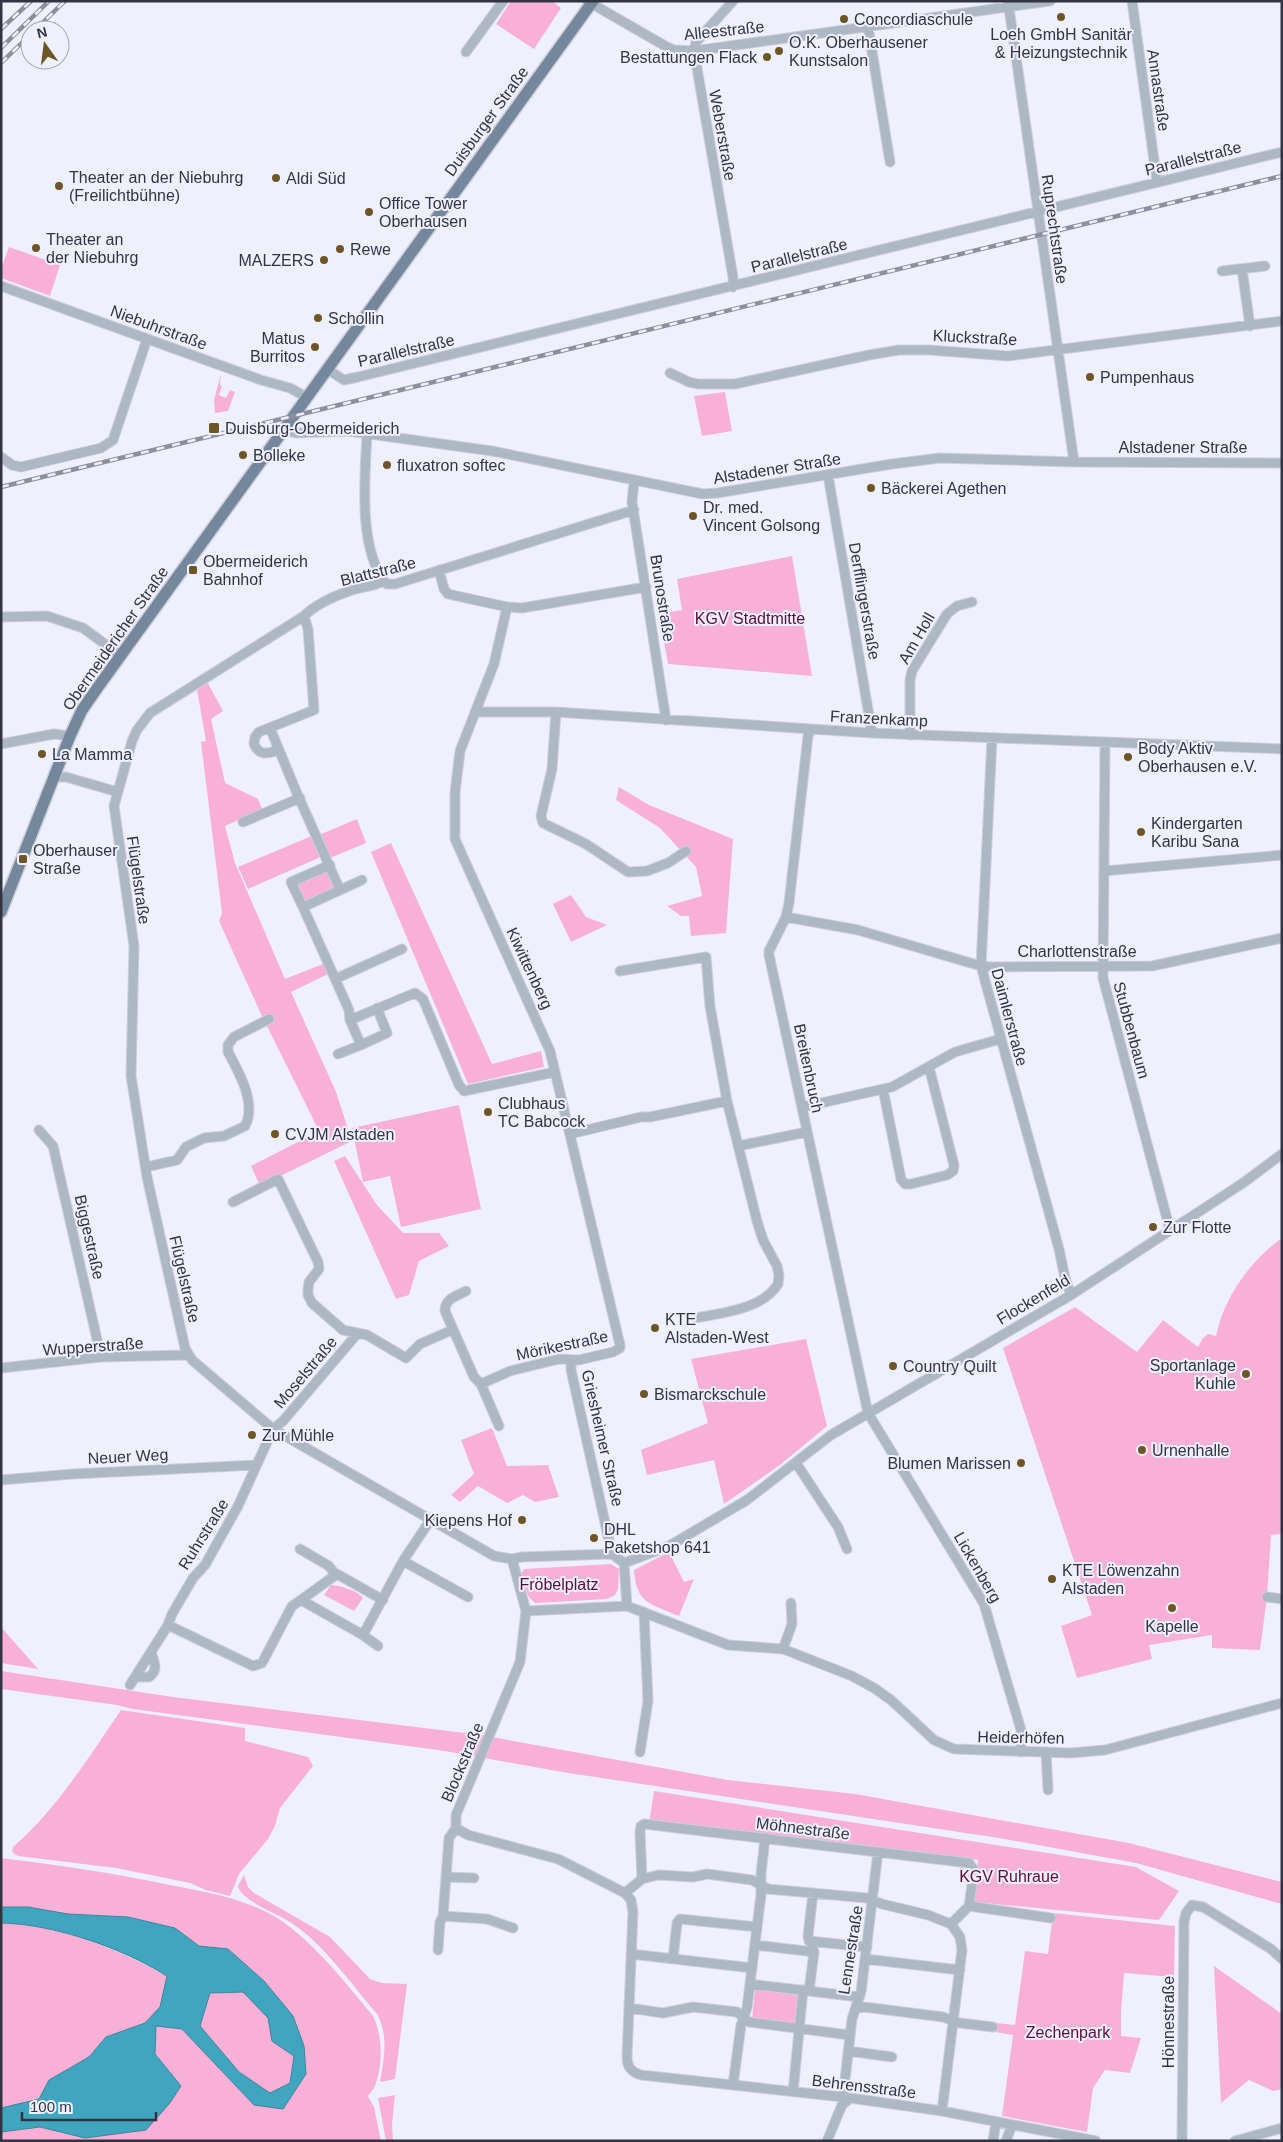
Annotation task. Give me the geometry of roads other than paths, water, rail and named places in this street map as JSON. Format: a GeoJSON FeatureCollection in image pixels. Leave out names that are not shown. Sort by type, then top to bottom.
{"type":"FeatureCollection","features":[{"type":"Feature","properties":{"kind":"main road","name":"Duisburger Straße"},"geometry":{"type":"LineString","coordinates":[[283,430],[590,2]]}},
{"type":"Feature","properties":{"kind":"main road","name":"Obermeidericher Straße"},"geometry":{"type":"LineString","coordinates":[[1,912],[82,710],[283,430]]}},
{"type":"Feature","properties":{"kind":"street"},"geometry":{"type":"LineString","coordinates":[[466,52],[503,1]]}},
{"type":"Feature","properties":{"kind":"street"},"geometry":{"type":"LineString","coordinates":[[694,51],[696,42],[733,1]]}},
{"type":"Feature","properties":{"kind":"street","name":"Alleestraße"},"geometry":{"type":"LineString","coordinates":[[590,2],[667,47],[674,50],[694,51],[868,27],[1008,4],[1050,1]]}},
{"type":"Feature","properties":{"kind":"street","name":"Annastraße"},"geometry":{"type":"LineString","coordinates":[[1132,1],[1157,182]]}},
{"type":"Feature","properties":{"kind":"street","name":"Ruprechtstraße"},"geometry":{"type":"LineString","coordinates":[[1008,4],[1074,462]]}},
{"type":"Feature","properties":{"kind":"street"},"geometry":{"type":"LineString","coordinates":[[868,27],[890,162]]}},
{"type":"Feature","properties":{"kind":"street","name":"Weberstraße"},"geometry":{"type":"LineString","coordinates":[[694,51],[733,277],[733,287]]}},
{"type":"Feature","properties":{"kind":"street","name":"Parallelstraße"},"geometry":{"type":"LineString","coordinates":[[327,369],[344,380],[733,287],[1282,152]]}},
{"type":"Feature","properties":{"kind":"street"},"geometry":{"type":"LineString","coordinates":[[1222,271],[1265,266]]}},
{"type":"Feature","properties":{"kind":"street"},"geometry":{"type":"LineString","coordinates":[[1242,269],[1250,326]]}},
{"type":"Feature","properties":{"kind":"street","name":"Niebuhrstraße"},"geometry":{"type":"LineString","coordinates":[[1,286],[290,388],[306,397]]}},
{"type":"Feature","properties":{"kind":"street","name":"Kluckstraße"},"geometry":{"type":"LineString","coordinates":[[670,373],[689,382],[722,385],[763,379],[899,350],[929,350],[994,356],[1057,351],[1282,321]]}},
{"type":"Feature","properties":{"kind":"street"},"geometry":{"type":"LineString","coordinates":[[1,457],[12,465],[21,467],[101,448],[113,440],[148,339]]}},
{"type":"Feature","properties":{"kind":"street","name":"Alstadener Straße"},"geometry":{"type":"LineString","coordinates":[[283,430],[292,433],[330,430],[500,452],[634,481],[708,494],[933,459],[1282,463]]}},
{"type":"Feature","properties":{"kind":"street"},"geometry":{"type":"LineString","coordinates":[[367,434],[364,485],[366,520],[373,554],[384,582]]}},
{"type":"Feature","properties":{"kind":"street","name":"Derfflingerstraße"},"geometry":{"type":"LineString","coordinates":[[828,475],[872,733]]}},
{"type":"Feature","properties":{"kind":"street","name":"Brunostraße"},"geometry":{"type":"LineString","coordinates":[[634,481],[634,510],[666,720]]}},
{"type":"Feature","properties":{"kind":"street","name":"Blattstraße"},"geometry":{"type":"LineString","coordinates":[[118,792],[135,734],[150,713],[304,616],[309,610],[322,602],[349,591],[384,582],[391,585],[634,510]]}},
{"type":"Feature","properties":{"kind":"street"},"geometry":{"type":"LineString","coordinates":[[439,570],[444,589],[448,594],[507,607],[527,608],[646,588]]}},
{"type":"Feature","properties":{"kind":"street","name":"Am Holl"},"geometry":{"type":"LineString","coordinates":[[910,735],[910,680],[912,671],[947,614],[958,606],[972,602]]}},
{"type":"Feature","properties":{"kind":"street","name":"Kiwittenberg"},"geometry":{"type":"LineString","coordinates":[[507,607],[494,664],[460,751],[455,793],[455,842],[547,1043],[620,1348]]}},
{"type":"Feature","properties":{"kind":"street"},"geometry":{"type":"LineString","coordinates":[[1,617],[47,616],[83,628],[120,655]]}},
{"type":"Feature","properties":{"kind":"street"},"geometry":{"type":"LineString","coordinates":[[279,750],[262,754],[254,744],[257,734],[314,710],[308,628],[304,616]]}},
{"type":"Feature","properties":{"kind":"street","name":"Franzenkamp"},"geometry":{"type":"LineString","coordinates":[[475,712],[556,712],[811,730],[992,739],[1282,748]]}},
{"type":"Feature","properties":{"kind":"street"},"geometry":{"type":"LineString","coordinates":[[556,712],[552,769],[541,816],[543,823],[586,844],[628,872],[647,871],[668,864],[686,852]]}},
{"type":"Feature","properties":{"kind":"street"},"geometry":{"type":"LineString","coordinates":[[270,728],[340,890]]}},
{"type":"Feature","properties":{"kind":"street","name":"Breitenbruch"},"geometry":{"type":"LineString","coordinates":[[811,730],[808,736],[786,917],[769,952],[868,1413]]}},
{"type":"Feature","properties":{"kind":"street"},"geometry":{"type":"LineString","coordinates":[[1,744],[54,734],[70,736]]}},
{"type":"Feature","properties":{"kind":"street","name":"Daimlerstraße"},"geometry":{"type":"LineString","coordinates":[[992,739],[981,966],[1071,1295]]}},
{"type":"Feature","properties":{"kind":"street","name":"Stubbenbaum"},"geometry":{"type":"LineString","coordinates":[[1105,743],[1103,978],[1170,1230]]}},
{"type":"Feature","properties":{"kind":"street"},"geometry":{"type":"LineString","coordinates":[[54,777],[66,777],[118,792]]}},
{"type":"Feature","properties":{"kind":"street","name":"Flügelstraße"},"geometry":{"type":"LineString","coordinates":[[118,792],[114,809],[134,946],[131,1076],[156,1222],[187,1355]]}},
{"type":"Feature","properties":{"kind":"street"},"geometry":{"type":"LineString","coordinates":[[243,822],[300,798]]}},
{"type":"Feature","properties":{"kind":"street"},"geometry":{"type":"LineString","coordinates":[[1104,871],[1282,855]]}},
{"type":"Feature","properties":{"kind":"street"},"geometry":{"type":"LineString","coordinates":[[330,865],[291,882],[335,979],[361,1045]]}},
{"type":"Feature","properties":{"kind":"street"},"geometry":{"type":"LineString","coordinates":[[302,907],[362,880]]}},
{"type":"Feature","properties":{"kind":"street","name":"Charlottenstraße"},"geometry":{"type":"LineString","coordinates":[[786,917],[863,931],[981,966],[1152,966],[1282,938]]}},
{"type":"Feature","properties":{"kind":"street"},"geometry":{"type":"LineString","coordinates":[[335,979],[402,949]]}},
{"type":"Feature","properties":{"kind":"street"},"geometry":{"type":"LineString","coordinates":[[620,972],[706,957],[710,1006],[727,1101],[759,1229],[777,1266],[778,1284],[768,1296],[739,1310],[696,1318]]}},
{"type":"Feature","properties":{"kind":"street"},"geometry":{"type":"LineString","coordinates":[[350,1020],[411,993],[421,996],[459,1086],[464,1090],[555,1072]]}},
{"type":"Feature","properties":{"kind":"street"},"geometry":{"type":"LineString","coordinates":[[338,1054],[387,1033],[376,1008]]}},
{"type":"Feature","properties":{"kind":"street"},"geometry":{"type":"LineString","coordinates":[[146,1167],[178,1160],[186,1147],[204,1138],[224,1136],[245,1126],[249,1116],[249,1102],[228,1052],[228,1045],[234,1037],[269,1019]]}},
{"type":"Feature","properties":{"kind":"street"},"geometry":{"type":"LineString","coordinates":[[802,1107],[898,1085],[960,1050],[1000,1040]]}},
{"type":"Feature","properties":{"kind":"street"},"geometry":{"type":"LineString","coordinates":[[883,1089],[901,1179],[905,1184],[911,1184],[947,1175],[953,1171],[954,1165],[929,1067]]}},
{"type":"Feature","properties":{"kind":"street"},"geometry":{"type":"LineString","coordinates":[[570,1134],[727,1101]]}},
{"type":"Feature","properties":{"kind":"street","name":"Biggestraße"},"geometry":{"type":"LineString","coordinates":[[39,1130],[53,1146],[101,1357]]}},
{"type":"Feature","properties":{"kind":"street"},"geometry":{"type":"LineString","coordinates":[[738,1146],[807,1132]]}},
{"type":"Feature","properties":{"kind":"street","name":"Flockenfeld"},"geometry":{"type":"LineString","coordinates":[[624,1562],[669,1546],[752,1497],[832,1435],[1071,1295],[1243,1183],[1282,1154]]}},
{"type":"Feature","properties":{"kind":"street","name":"Moselstraße"},"geometry":{"type":"LineString","coordinates":[[233,1202],[278,1180],[319,1265],[318,1273],[309,1282],[309,1299],[343,1330],[367,1335],[406,1358],[420,1344],[452,1330]]}},
{"type":"Feature","properties":{"kind":"street"},"geometry":{"type":"LineString","coordinates":[[466,1291],[452,1298],[446,1304],[445,1311],[474,1377],[481,1384],[499,1426]]}},
{"type":"Feature","properties":{"kind":"street","name":"Moselstraße"},"geometry":{"type":"LineString","coordinates":[[273,1429],[283,1421],[357,1334]]}},
{"type":"Feature","properties":{"kind":"street","name":"Mörikestraße"},"geometry":{"type":"LineString","coordinates":[[481,1384],[510,1371],[559,1360],[571,1361],[613,1352],[620,1348]]}},
{"type":"Feature","properties":{"kind":"street"},"geometry":{"type":"LineString","coordinates":[[187,1355],[273,1429],[431,1518],[494,1556],[512,1559],[612,1554],[624,1562],[627,1606]]}},
{"type":"Feature","properties":{"kind":"street","name":"Wupperstraße"},"geometry":{"type":"LineString","coordinates":[[1,1368],[101,1357],[187,1355]]}},
{"type":"Feature","properties":{"kind":"street","name":"Griesheimer Straße"},"geometry":{"type":"LineString","coordinates":[[571,1361],[571,1370],[612,1554]]}},
{"type":"Feature","properties":{"kind":"street","name":"Lickenberg"},"geometry":{"type":"LineString","coordinates":[[868,1413],[984,1604],[1021,1730],[1021,1752]]}},
{"type":"Feature","properties":{"kind":"street","name":"Ruhrstraße"},"geometry":{"type":"LineString","coordinates":[[151,1652],[156,1666],[155,1671],[149,1677],[132,1681],[168,1625],[172,1614],[193,1578],[205,1565],[238,1506],[273,1429]]}},
{"type":"Feature","properties":{"kind":"street"},"geometry":{"type":"LineString","coordinates":[[796,1464],[838,1527],[847,1549]]}},
{"type":"Feature","properties":{"kind":"street","name":"Neuer Weg"},"geometry":{"type":"LineString","coordinates":[[1,1480],[74,1474],[256,1465]]}},
{"type":"Feature","properties":{"kind":"street"},"geometry":{"type":"LineString","coordinates":[[364,1635],[403,1561],[431,1518]]}},
{"type":"Feature","properties":{"kind":"street"},"geometry":{"type":"LineString","coordinates":[[300,1549],[331,1568],[335,1574]]}},
{"type":"Feature","properties":{"kind":"street","name":"Blockstraße"},"geometry":{"type":"LineString","coordinates":[[512,1559],[526,1611],[524,1642],[518,1670],[456,1815],[456,1828],[468,1835],[558,1858],[625,1893]]}},
{"type":"Feature","properties":{"kind":"street"},"geometry":{"type":"LineString","coordinates":[[403,1561],[468,1597]]}},
{"type":"Feature","properties":{"kind":"street"},"geometry":{"type":"LineString","coordinates":[[168,1625],[250,1665],[256,1666],[262,1663],[292,1606],[335,1574],[340,1574],[383,1600]]}},
{"type":"Feature","properties":{"kind":"street"},"geometry":{"type":"LineString","coordinates":[[1267,1597],[1282,1599]]}},
{"type":"Feature","properties":{"kind":"street"},"geometry":{"type":"LineString","coordinates":[[301,1600],[364,1635],[378,1646]]}},
{"type":"Feature","properties":{"kind":"street"},"geometry":{"type":"LineString","coordinates":[[783,1649],[792,1624],[791,1603]]}},
{"type":"Feature","properties":{"kind":"street","name":"Heiderhöfen"},"geometry":{"type":"LineString","coordinates":[[526,1611],[627,1606],[728,1645],[783,1649],[852,1676],[874,1688],[943,1746],[962,1750],[1084,1753],[1116,1748],[1282,1703]]}},
{"type":"Feature","properties":{"kind":"street"},"geometry":{"type":"LineString","coordinates":[[640,1752],[648,1701],[644,1612]]}},
{"type":"Feature","properties":{"kind":"street"},"geometry":{"type":"LineString","coordinates":[[1046,1752],[1048,1790]]}},
{"type":"Feature","properties":{"kind":"street","name":"Möhnestraße"},"geometry":{"type":"LineString","coordinates":[[642,1879],[640,1831],[644,1824],[972,1864],[974,1870],[970,1906]]}},
{"type":"Feature","properties":{"kind":"street"},"geometry":{"type":"LineString","coordinates":[[438,1950],[440,1922],[443,1916],[449,1838],[456,1828]]}},
{"type":"Feature","properties":{"kind":"street"},"geometry":{"type":"LineString","coordinates":[[733,2085],[741,2025],[750,1984],[765,1838]]}},
{"type":"Feature","properties":{"kind":"street","name":"Lennestraße"},"geometry":{"type":"LineString","coordinates":[[845,2098],[849,2035],[861,1992],[878,1852]]}},
{"type":"Feature","properties":{"kind":"street"},"geometry":{"type":"LineString","coordinates":[[849,2035],[749,2022],[737,2012],[694,2007],[663,2013],[629,2008],[632,1903],[625,1893],[642,1879],[658,1875],[693,1877],[707,1874],[752,1880],[768,1888],[873,1900],[928,1915],[951,1924],[961,1941],[960,1970],[942,2111]]}},
{"type":"Feature","properties":{"kind":"street"},"geometry":{"type":"LineString","coordinates":[[446,1876],[474,1878]]}},
{"type":"Feature","properties":{"kind":"street"},"geometry":{"type":"LineString","coordinates":[[793,2092],[799,2028],[814,1952],[808,1936],[813,1893]]}},
{"type":"Feature","properties":{"kind":"street"},"geometry":{"type":"LineString","coordinates":[[951,1924],[970,1906],[1051,1918]]}},
{"type":"Feature","properties":{"kind":"street","name":"Hönnestraße"},"geometry":{"type":"LineString","coordinates":[[1182,2141],[1184,1922],[1186,1913],[1192,1906],[1204,1907],[1271,1949],[1282,1959]]}},
{"type":"Feature","properties":{"kind":"street"},"geometry":{"type":"LineString","coordinates":[[443,1916],[487,1919],[513,1928]]}},
{"type":"Feature","properties":{"kind":"street"},"geometry":{"type":"LineString","coordinates":[[673,1959],[678,1923],[682,1919],[757,1928]]}},
{"type":"Feature","properties":{"kind":"street"},"geometry":{"type":"LineString","coordinates":[[809,1941],[867,1948]]}},
{"type":"Feature","properties":{"kind":"street"},"geometry":{"type":"LineString","coordinates":[[755,1945],[814,1952]]}},
{"type":"Feature","properties":{"kind":"street"},"geometry":{"type":"LineString","coordinates":[[631,1954],[752,1968]]}},
{"type":"Feature","properties":{"kind":"street"},"geometry":{"type":"LineString","coordinates":[[865,1959],[960,1970]]}},
{"type":"Feature","properties":{"kind":"street"},"geometry":{"type":"LineString","coordinates":[[750,1984],[806,1991],[993,2027]]}},
{"type":"Feature","properties":{"kind":"street","name":"Behrensstraße"},"geometry":{"type":"LineString","coordinates":[[629,2008],[627,2056],[629,2068],[641,2075],[942,2111],[1096,2141]]}},
{"type":"Feature","properties":{"kind":"street"},"geometry":{"type":"LineString","coordinates":[[848,2051],[892,2057]]}},
{"type":"Feature","properties":{"kind":"street"},"geometry":{"type":"LineString","coordinates":[[827,2141],[845,2098]]}},
{"type":"Feature","properties":{"kind":"street"},"geometry":{"type":"LineString","coordinates":[[993,2141],[996,2122]]}},
{"type":"Feature","properties":{"kind":"street"},"geometry":{"type":"LineString","coordinates":[[1006,2141],[1012,2125]]}},
{"type":"Feature","properties":{"kind":"street"},"geometry":{"type":"LineString","coordinates":[[1235,2141],[1282,2128]]}},
{"type":"Feature","properties":{"kind":"water"},"geometry":{"type":"Polygon","coordinates":[[[1,1907],[28,1907],[68,1914],[128,1917],[175,1928],[199,1946],[228,1949],[264,1981],[293,2016],[304,2046],[306,2074],[283,2109],[254,2105],[182,2029],[156,2026],[155,2054],[181,2086],[169,2104],[146,2130],[85,2138],[40,2127],[1,2132],[1,2108],[39,2099],[49,2080],[89,2057],[106,2037],[145,2023],[160,2007],[167,1976],[130,1956],[87,1939],[22,1924],[1,1923],[1,1907]],[[243,1992],[210,1993],[200,2026],[239,2072],[270,2093],[290,2083],[294,2056],[272,2041],[268,2018],[243,1992]]]}},
{"type":"Feature","properties":{"kind":"railway"},"geometry":{"type":"LineString","coordinates":[[1,29],[31,1]]}},
{"type":"Feature","properties":{"kind":"railway"},"geometry":{"type":"LineString","coordinates":[[1,48],[49,1]]}},
{"type":"Feature","properties":{"kind":"railway"},"geometry":{"type":"LineString","coordinates":[[45,20],[65,1]]}},
{"type":"Feature","properties":{"kind":"railway"},"geometry":{"type":"LineString","coordinates":[[1,63],[20,45]]}},
{"type":"Feature","properties":{"kind":"railway"},"geometry":{"type":"LineString","coordinates":[[1,487],[1282,176]]}},
{"type":"Feature","properties":{"kind":"place","name":"Loeh GmbH Sanitär & Heizungstechnik"},"geometry":{"type":"Point","coordinates":[1061,17]}},
{"type":"Feature","properties":{"kind":"place","name":"Concordiaschule"},"geometry":{"type":"Point","coordinates":[844,19]}},
{"type":"Feature","properties":{"kind":"place","name":"O.K. Oberhausener Kunstsalon"},"geometry":{"type":"Point","coordinates":[779,51]}},
{"type":"Feature","properties":{"kind":"place","name":"Bestattungen Flack"},"geometry":{"type":"Point","coordinates":[767,57]}},
{"type":"Feature","properties":{"kind":"place","name":"Aldi Süd"},"geometry":{"type":"Point","coordinates":[276,178]}},
{"type":"Feature","properties":{"kind":"place","name":"Theater an der Niebuhrg (Freilichtbühne)"},"geometry":{"type":"Point","coordinates":[59,186]}},
{"type":"Feature","properties":{"kind":"place","name":"Office Tower Oberhausen"},"geometry":{"type":"Point","coordinates":[369,212]}},
{"type":"Feature","properties":{"kind":"place","name":"Theater an der Niebuhrg"},"geometry":{"type":"Point","coordinates":[36,248]}},
{"type":"Feature","properties":{"kind":"place","name":"Rewe"},"geometry":{"type":"Point","coordinates":[340,249]}},
{"type":"Feature","properties":{"kind":"place","name":"MALZERS"},"geometry":{"type":"Point","coordinates":[324,260]}},
{"type":"Feature","properties":{"kind":"place","name":"Schollin"},"geometry":{"type":"Point","coordinates":[318,318]}},
{"type":"Feature","properties":{"kind":"place","name":"Matus Burritos"},"geometry":{"type":"Point","coordinates":[315,347]}},
{"type":"Feature","properties":{"kind":"place","name":"Pumpenhaus"},"geometry":{"type":"Point","coordinates":[1090,377]}},
{"type":"Feature","properties":{"kind":"place","name":"Duisburg-Obermeiderich"},"geometry":{"type":"Point","coordinates":[214,428]}},
{"type":"Feature","properties":{"kind":"place","name":"Bolleke"},"geometry":{"type":"Point","coordinates":[243,455]}},
{"type":"Feature","properties":{"kind":"place","name":"fluxatron softec"},"geometry":{"type":"Point","coordinates":[387,465]}},
{"type":"Feature","properties":{"kind":"place","name":"Bäckerei Agethen"},"geometry":{"type":"Point","coordinates":[871,488]}},
{"type":"Feature","properties":{"kind":"place","name":"Dr. med. Vincent Golsong"},"geometry":{"type":"Point","coordinates":[693,516]}},
{"type":"Feature","properties":{"kind":"place","name":"Obermeiderich Bahnhof"},"geometry":{"type":"Point","coordinates":[193,570]}},
{"type":"Feature","properties":{"kind":"place","name":"La Mamma"},"geometry":{"type":"Point","coordinates":[42,754]}},
{"type":"Feature","properties":{"kind":"place","name":"Body Aktiv Oberhausen e.V."},"geometry":{"type":"Point","coordinates":[1128,757]}},
{"type":"Feature","properties":{"kind":"place","name":"Kindergarten Karibu Sana"},"geometry":{"type":"Point","coordinates":[1141,832]}},
{"type":"Feature","properties":{"kind":"place","name":"Oberhauser Straße"},"geometry":{"type":"Point","coordinates":[23,859]}},
{"type":"Feature","properties":{"kind":"place","name":"Clubhaus TC Babcock"},"geometry":{"type":"Point","coordinates":[488,1112]}},
{"type":"Feature","properties":{"kind":"place","name":"CVJM Alstaden"},"geometry":{"type":"Point","coordinates":[275,1134]}},
{"type":"Feature","properties":{"kind":"place","name":"Zur Flotte"},"geometry":{"type":"Point","coordinates":[1153,1227]}},
{"type":"Feature","properties":{"kind":"place","name":"KTE Alstaden-West"},"geometry":{"type":"Point","coordinates":[655,1328]}},
{"type":"Feature","properties":{"kind":"place","name":"Country Quilt"},"geometry":{"type":"Point","coordinates":[893,1366]}},
{"type":"Feature","properties":{"kind":"place","name":"Sportanlage Kuhle"},"geometry":{"type":"Point","coordinates":[1246,1374]}},
{"type":"Feature","properties":{"kind":"place","name":"Bismarckschule"},"geometry":{"type":"Point","coordinates":[644,1394]}},
{"type":"Feature","properties":{"kind":"place","name":"Zur Mühle"},"geometry":{"type":"Point","coordinates":[252,1435]}},
{"type":"Feature","properties":{"kind":"place","name":"Urnenhalle"},"geometry":{"type":"Point","coordinates":[1142,1450]}},
{"type":"Feature","properties":{"kind":"place","name":"Blumen Marissen"},"geometry":{"type":"Point","coordinates":[1021,1463]}},
{"type":"Feature","properties":{"kind":"place","name":"Kiepens Hof"},"geometry":{"type":"Point","coordinates":[522,1520]}},
{"type":"Feature","properties":{"kind":"place","name":"DHL Paketshop 641"},"geometry":{"type":"Point","coordinates":[594,1538]}},
{"type":"Feature","properties":{"kind":"place","name":"KTE Löwenzahn Alstaden"},"geometry":{"type":"Point","coordinates":[1052,1579]}},
{"type":"Feature","properties":{"kind":"place","name":"Kapelle"},"geometry":{"type":"Point","coordinates":[1172,1608]}},
{"type":"Feature","properties":{"kind":"park label","name":"KGV Stadtmitte"},"geometry":{"type":"Point","coordinates":[750,618]}},
{"type":"Feature","properties":{"kind":"park label","name":"Fröbelplatz"},"geometry":{"type":"Point","coordinates":[559,1584]}},
{"type":"Feature","properties":{"kind":"park label","name":"KGV Ruhraue"},"geometry":{"type":"Point","coordinates":[1009,1876]}},
{"type":"Feature","properties":{"kind":"park label","name":"Zechenpark"},"geometry":{"type":"Point","coordinates":[1068,2032]}}]}
